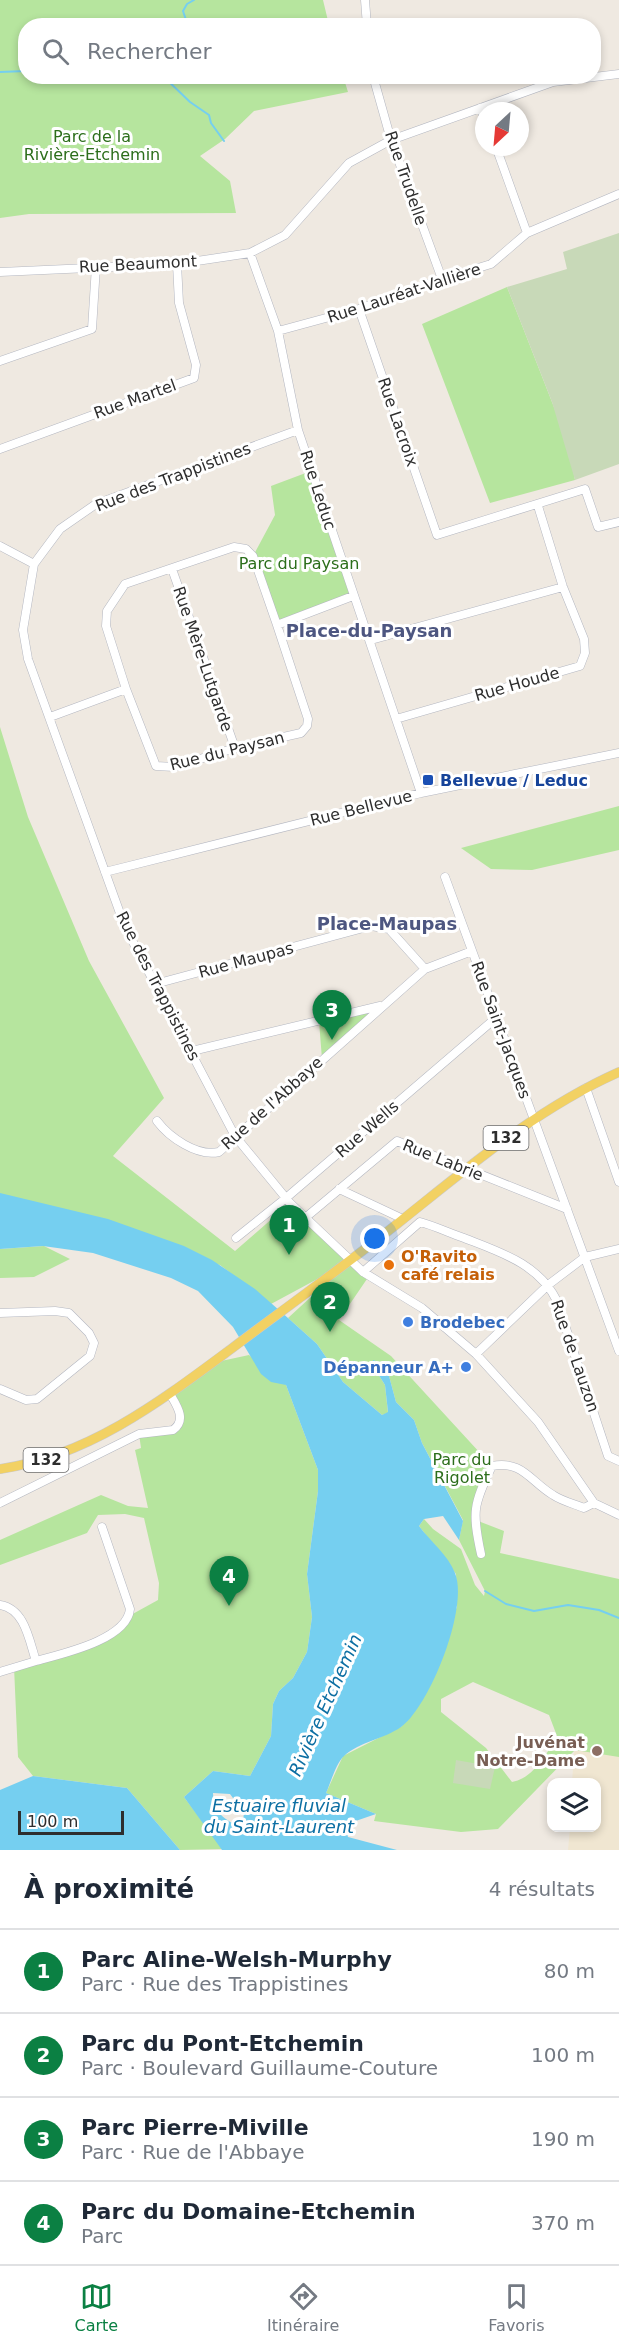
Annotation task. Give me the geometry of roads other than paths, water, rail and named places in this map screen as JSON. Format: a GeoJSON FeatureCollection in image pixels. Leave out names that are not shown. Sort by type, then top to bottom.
{"type":"FeatureCollection","features":[{"type":"Feature","properties":{"kind":"main road","name":"132"},"geometry":{"type":"LineString","coordinates":[[0,1469],[50,1459],[131,1419],[170,1394],[352,1260],[463,1169],[534,1119],[586,1088],[619,1072]]}},
{"type":"Feature","properties":{"kind":"street"},"geometry":{"type":"LineString","coordinates":[[365,0],[366,18]]}},
{"type":"Feature","properties":{"kind":"street","name":"Rue Beaumont"},"geometry":{"type":"LineString","coordinates":[[601,76],[619,74]]}},
{"type":"Feature","properties":{"kind":"street","name":"Rue Trudelle"},"geometry":{"type":"LineString","coordinates":[[375,84],[391,140],[442,279]]}},
{"type":"Feature","properties":{"kind":"street","name":"Rue Beaumont"},"geometry":{"type":"LineString","coordinates":[[497,102],[547,84]]}},
{"type":"Feature","properties":{"kind":"street","name":"Rue Beaumont"},"geometry":{"type":"LineString","coordinates":[[0,272],[177,264],[250,253],[285,235],[349,164],[391,140],[475,110]]}},
{"type":"Feature","properties":{"kind":"street"},"geometry":{"type":"LineString","coordinates":[[499,156],[527,233]]}},
{"type":"Feature","properties":{"kind":"street","name":"Rue Lauréat-Vallière"},"geometry":{"type":"LineString","coordinates":[[278,331],[359,309],[491,264],[527,233],[619,194]]}},
{"type":"Feature","properties":{"kind":"street","name":"Rue Leduc"},"geometry":{"type":"LineString","coordinates":[[250,253],[278,331],[298,430],[421,793]]}},
{"type":"Feature","properties":{"kind":"street","name":"Rue Martel"},"geometry":{"type":"LineString","coordinates":[[0,448],[194,378],[196,365],[179,303],[177,264]]}},
{"type":"Feature","properties":{"kind":"street"},"geometry":{"type":"LineString","coordinates":[[0,361],[92,329],[96,266]]}},
{"type":"Feature","properties":{"kind":"street","name":"Rue Lacroix"},"geometry":{"type":"LineString","coordinates":[[359,309],[437,535],[538,506]]}},
{"type":"Feature","properties":{"kind":"street","name":"Rue des Trappistines"},"geometry":{"type":"LineString","coordinates":[[298,430],[96,504],[60,529],[34,564],[23,630],[28,659],[125,927],[235,1136],[286,1198],[363,1272],[423,1308],[476,1354],[538,1422],[594,1503]]}},
{"type":"Feature","properties":{"kind":"street"},"geometry":{"type":"LineString","coordinates":[[538,506],[585,489],[598,527],[619,522]]}},
{"type":"Feature","properties":{"kind":"street","name":"Rue Houde"},"geometry":{"type":"LineString","coordinates":[[396,719],[580,666],[585,653],[584,639],[563,587],[538,506]]}},
{"type":"Feature","properties":{"kind":"street"},"geometry":{"type":"LineString","coordinates":[[0,546],[34,564]]}},
{"type":"Feature","properties":{"kind":"street","name":"Rue du Paysan"},"geometry":{"type":"LineString","coordinates":[[234,547],[246,549],[253,556],[308,719],[307,726],[301,733],[235,748],[174,767],[156,766],[126,689],[106,626],[107,611],[125,585],[172,569],[234,547]]}},
{"type":"Feature","properties":{"kind":"street","name":"Rue Mère-Lutgarde"},"geometry":{"type":"LineString","coordinates":[[172,569],[235,748]]}},
{"type":"Feature","properties":{"kind":"street"},"geometry":{"type":"LineString","coordinates":[[371,640],[563,587]]}},
{"type":"Feature","properties":{"kind":"street"},"geometry":{"type":"LineString","coordinates":[[277,625],[353,596]]}},
{"type":"Feature","properties":{"kind":"street"},"geometry":{"type":"LineString","coordinates":[[50,717],[126,689]]}},
{"type":"Feature","properties":{"kind":"street","name":"Rue Bellevue"},"geometry":{"type":"LineString","coordinates":[[105,872],[421,793],[619,753]]}},
{"type":"Feature","properties":{"kind":"street","name":"Rue Saint-Jacques"},"geometry":{"type":"LineString","coordinates":[[445,877],[619,1352]]}},
{"type":"Feature","properties":{"kind":"street","name":"Rue Maupas"},"geometry":{"type":"LineString","coordinates":[[155,984],[370,926],[389,929],[425,969]]}},
{"type":"Feature","properties":{"kind":"street","name":"Rue de l'Abbaye"},"geometry":{"type":"LineString","coordinates":[[157,1120],[175,1139],[210,1154],[219,1152],[425,969],[472,951]]}},
{"type":"Feature","properties":{"kind":"street"},"geometry":{"type":"LineString","coordinates":[[192,1051],[382,1006]]}},
{"type":"Feature","properties":{"kind":"street","name":"Rue Wells"},"geometry":{"type":"LineString","coordinates":[[236,1238],[497,1017]]}},
{"type":"Feature","properties":{"kind":"street"},"geometry":{"type":"LineString","coordinates":[[586,1088],[619,1182]]}},
{"type":"Feature","properties":{"kind":"street","name":"Rue Labrie"},"geometry":{"type":"LineString","coordinates":[[305,1218],[397,1141],[567,1209]]}},
{"type":"Feature","properties":{"kind":"street"},"geometry":{"type":"LineString","coordinates":[[339,1190],[403,1219]]}},
{"type":"Feature","properties":{"kind":"street","name":"Rue de Lauzon"},"geometry":{"type":"LineString","coordinates":[[363,1272],[420,1222],[518,1260],[548,1285],[557,1300],[608,1456],[619,1461]]}},
{"type":"Feature","properties":{"kind":"street"},"geometry":{"type":"LineString","coordinates":[[476,1354],[548,1285],[585,1257],[619,1249]]}},
{"type":"Feature","properties":{"kind":"street"},"geometry":{"type":"LineString","coordinates":[[0,1313],[55,1311],[69,1313],[90,1333],[94,1343],[90,1356],[37,1399],[26,1400],[0,1389]]}},
{"type":"Feature","properties":{"kind":"street"},"geometry":{"type":"LineString","coordinates":[[0,1503],[139,1434],[173,1430],[179,1424],[180,1415],[170,1394]]}},
{"type":"Feature","properties":{"kind":"street"},"geometry":{"type":"LineString","coordinates":[[481,1554],[473,1519],[477,1496],[492,1466],[505,1464],[521,1469],[555,1497],[584,1508],[594,1503],[619,1515]]}},
{"type":"Feature","properties":{"kind":"street"},"geometry":{"type":"LineString","coordinates":[[0,1672],[84,1648],[103,1638],[129,1616],[130,1609],[102,1527]]}},
{"type":"Feature","properties":{"kind":"street"},"geometry":{"type":"LineString","coordinates":[[0,1605],[13,1609],[20,1616],[36,1660]]}},
{"type":"Feature","properties":{"kind":"water","name":"Rivière Etchemin"},"geometry":{"type":"Polygon","coordinates":[[[0,1193],[108,1219],[184,1246],[212,1260],[255,1289],[317,1344],[343,1382],[382,1415],[388,1412],[385,1385],[373,1366],[373,1360],[380,1363],[389,1376],[396,1402],[414,1420],[422,1443],[463,1521],[459,1540],[443,1516],[424,1519],[419,1526],[448,1560],[455,1573],[458,1589],[452,1631],[435,1678],[424,1699],[401,1727],[357,1747],[341,1759],[326,1793],[376,1814],[344,1825],[348,1837],[397,1850],[222,1850],[184,1797],[213,1771],[250,1776],[271,1736],[273,1704],[279,1691],[293,1678],[307,1652],[312,1617],[307,1574],[318,1491],[318,1470],[286,1385],[271,1382],[261,1374],[233,1327],[198,1291],[171,1278],[93,1253],[43,1246],[0,1249],[0,1193]],[[213,1793],[215,1806],[225,1819],[242,1828],[244,1813],[230,1794],[213,1793]]]}},
{"type":"Feature","properties":{"kind":"water","name":"Estuaire fluvial du Saint-Laurent"},"geometry":{"type":"Polygon","coordinates":[[[33,1776],[127,1788],[180,1850],[0,1850],[0,1790],[33,1776]]]}},
{"type":"Feature","properties":{"kind":"waterway"},"geometry":{"type":"LineString","coordinates":[[185,18],[183,11],[187,4],[194,0]]}},
{"type":"Feature","properties":{"kind":"waterway"},"geometry":{"type":"LineString","coordinates":[[0,72],[18,71]]}},
{"type":"Feature","properties":{"kind":"waterway"},"geometry":{"type":"LineString","coordinates":[[171,84],[190,102],[209,115],[211,123],[224,141]]}},
{"type":"Feature","properties":{"kind":"waterway"},"geometry":{"type":"LineString","coordinates":[[485,1591],[506,1604],[534,1611],[568,1605],[599,1610],[619,1618]]}},
{"type":"Feature","properties":{"kind":"place","name":"Bellevue / Leduc"},"geometry":{"type":"Point","coordinates":[428,780]}},
{"type":"Feature","properties":{"kind":"place","name":"Parc Pierre-Miville"},"geometry":{"type":"Point","coordinates":[332,1040]}},
{"type":"Feature","properties":{"kind":"place","name":"Parc Aline-Welsh-Murphy"},"geometry":{"type":"Point","coordinates":[289,1255]}},
{"type":"Feature","properties":{"kind":"place","name":"O'Ravito café relais"},"geometry":{"type":"Point","coordinates":[389,1265]}},
{"type":"Feature","properties":{"kind":"place","name":"Brodebec"},"geometry":{"type":"Point","coordinates":[408,1322]}},
{"type":"Feature","properties":{"kind":"place","name":"Parc du Pont-Etchemin"},"geometry":{"type":"Point","coordinates":[330,1332]}},
{"type":"Feature","properties":{"kind":"place","name":"Dépanneur A+"},"geometry":{"type":"Point","coordinates":[466,1367]}},
{"type":"Feature","properties":{"kind":"place","name":"Parc du Domaine-Etchemin"},"geometry":{"type":"Point","coordinates":[229,1606]}},
{"type":"Feature","properties":{"kind":"place","name":"Juvénat Notre-Dame"},"geometry":{"type":"Point","coordinates":[597,1751]}},
{"type":"Feature","properties":{"kind":"district","name":"Place-du-Paysan"},"geometry":{"type":"Point","coordinates":[369,630]}},
{"type":"Feature","properties":{"kind":"district","name":"Place-Maupas"},"geometry":{"type":"Point","coordinates":[387,923]}},
{"type":"Feature","properties":{"kind":"park label","name":"Parc de la Rivière-Etchemin"},"geometry":{"type":"Point","coordinates":[92,145]}},
{"type":"Feature","properties":{"kind":"park label","name":"Parc du Paysan"},"geometry":{"type":"Point","coordinates":[299,563]}},
{"type":"Feature","properties":{"kind":"park label","name":"Parc du Rigolet"},"geometry":{"type":"Point","coordinates":[462,1468]}}]}
